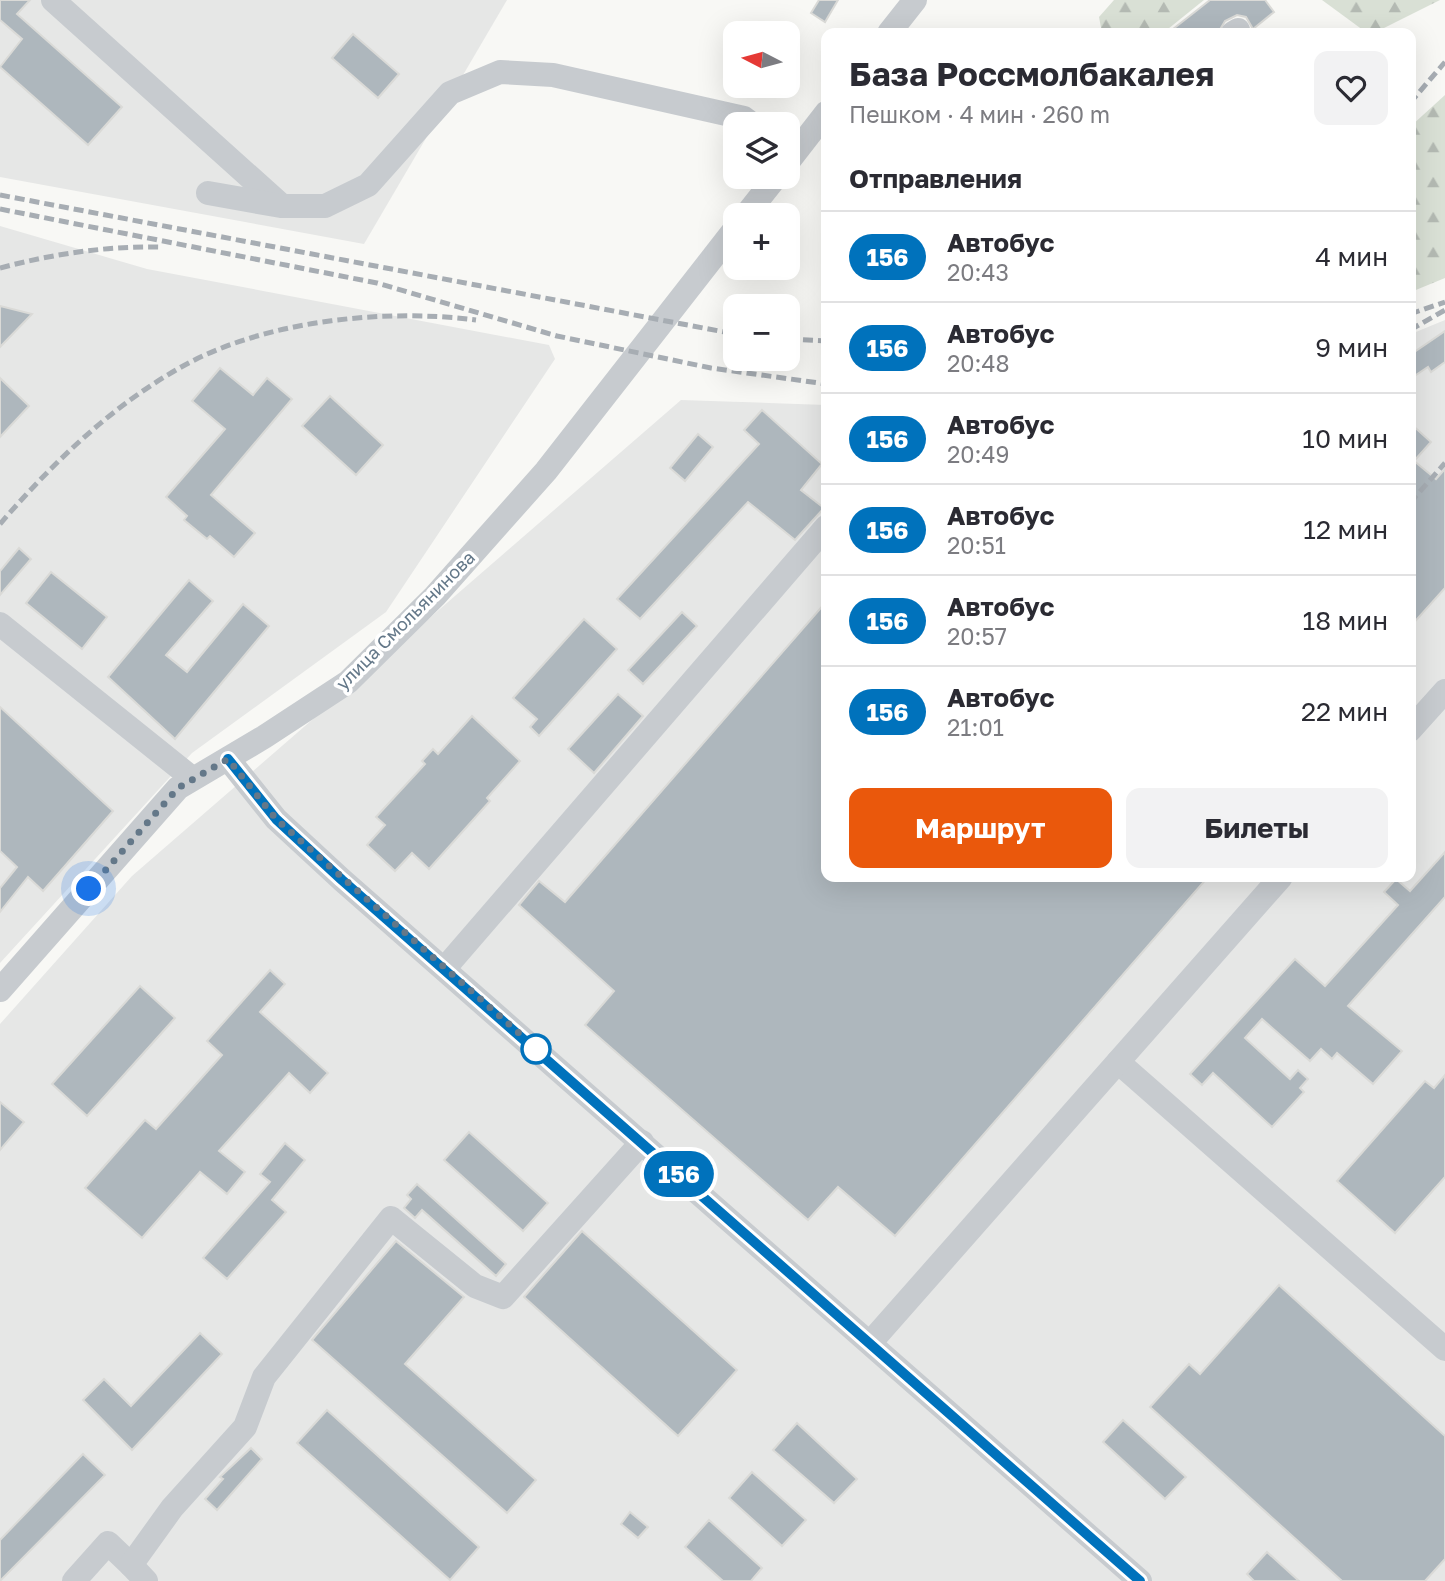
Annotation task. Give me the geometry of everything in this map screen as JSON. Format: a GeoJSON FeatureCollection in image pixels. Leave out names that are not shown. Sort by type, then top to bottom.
{"type":"FeatureCollection","features":[{"type":"Feature","properties":{"kind":"street"},"geometry":{"type":"LineString","coordinates":[[53,0],[281,206]]}},
{"type":"Feature","properties":{"kind":"street"},"geometry":{"type":"LineString","coordinates":[[893,28],[915,0]]}},
{"type":"Feature","properties":{"kind":"street"},"geometry":{"type":"LineString","coordinates":[[208,193],[281,206],[325,206],[368,185],[450,93],[500,72],[553,75],[723,113]]}},
{"type":"Feature","properties":{"kind":"street"},"geometry":{"type":"LineString","coordinates":[[800,147],[821,119]]}},
{"type":"Feature","properties":{"kind":"street"},"geometry":{"type":"LineString","coordinates":[[755,203],[767,189]]}},
{"type":"Feature","properties":{"kind":"street","name":"улица Смольянинова"},"geometry":{"type":"LineString","coordinates":[[0,990],[178,788],[348,681],[435,596],[546,471],[723,244]]}},
{"type":"Feature","properties":{"kind":"street"},"geometry":{"type":"LineString","coordinates":[[445,968],[821,533]]}},
{"type":"Feature","properties":{"kind":"street"},"geometry":{"type":"LineString","coordinates":[[0,624],[192,778]]}},
{"type":"Feature","properties":{"kind":"street"},"geometry":{"type":"LineString","coordinates":[[1416,723],[1445,691]]}},
{"type":"Feature","properties":{"kind":"street"},"geometry":{"type":"LineString","coordinates":[[228,759],[276,819],[1140,1581]]}},
{"type":"Feature","properties":{"kind":"street"},"geometry":{"type":"LineString","coordinates":[[870,1343],[1277,882]]}},
{"type":"Feature","properties":{"kind":"street"},"geometry":{"type":"LineString","coordinates":[[1118,1062],[1445,1349]]}},
{"type":"Feature","properties":{"kind":"street"},"geometry":{"type":"LineString","coordinates":[[74,1581],[108,1544],[138,1573],[172,1508],[245,1427],[264,1377],[391,1218],[475,1286],[503,1297],[642,1142]]}},
{"type":"Feature","properties":{"kind":"shaded area"},"geometry":{"type":"Polygon","coordinates":[[[0,0],[507,0],[364,244],[0,177],[0,0]]]}},
{"type":"Feature","properties":{"kind":"shaded area"},"geometry":{"type":"Polygon","coordinates":[[[0,226],[147,269],[549,345],[555,359],[386,612],[192,753],[0,963],[0,226]]]}},
{"type":"Feature","properties":{"kind":"shaded area"},"geometry":{"type":"Polygon","coordinates":[[[1445,320],[1445,1581],[0,1581],[0,1024],[132,876],[681,400],[821,405],[821,882],[1416,882],[1416,332],[1445,320]]]}},
{"type":"Feature","properties":{"kind":"green space"},"geometry":{"type":"Polygon","coordinates":[[[1114,0],[1204,0],[1169,28],[1101,28],[1099,17],[1114,0]]]}},
{"type":"Feature","properties":{"kind":"green space"},"geometry":{"type":"Polygon","coordinates":[[[1322,0],[1440,0],[1384,28],[1360,28],[1322,0]]]}},
{"type":"Feature","properties":{"kind":"green space"},"geometry":{"type":"Polygon","coordinates":[[[1445,95],[1445,278],[1416,290],[1416,121],[1445,95]]]}},
{"type":"Feature","properties":{"kind":"building"},"geometry":{"type":"Polygon","coordinates":[[[0,0],[30,0],[17,14],[122,107],[88,145],[0,67],[22,39],[0,20],[0,0]]]}},
{"type":"Feature","properties":{"kind":"building"},"geometry":{"type":"Polygon","coordinates":[[[819,0],[838,0],[825,22],[811,13],[819,0]]]}},
{"type":"Feature","properties":{"kind":"building"},"geometry":{"type":"Polygon","coordinates":[[[1210,0],[1265,0],[1274,12],[1254,28],[1246,17],[1237,15],[1225,21],[1221,28],[1174,28],[1210,0]]]}},
{"type":"Feature","properties":{"kind":"building"},"geometry":{"type":"Polygon","coordinates":[[[353,34],[399,74],[378,98],[332,58],[353,34]]]}},
{"type":"Feature","properties":{"kind":"building"},"geometry":{"type":"Polygon","coordinates":[[[0,306],[32,314],[0,347],[0,306]]]}},
{"type":"Feature","properties":{"kind":"building"},"geometry":{"type":"Polygon","coordinates":[[[1445,331],[1445,362],[1431,372],[1428,367],[1416,375],[1416,351],[1445,331]]]}},
{"type":"Feature","properties":{"kind":"building"},"geometry":{"type":"Polygon","coordinates":[[[220,368],[253,395],[267,378],[292,399],[211,495],[255,533],[234,557],[210,536],[207,539],[184,520],[187,516],[166,497],[225,429],[192,401],[220,368]]]}},
{"type":"Feature","properties":{"kind":"building"},"geometry":{"type":"Polygon","coordinates":[[[0,378],[29,406],[0,437],[0,378]]]}},
{"type":"Feature","properties":{"kind":"building"},"geometry":{"type":"Polygon","coordinates":[[[330,396],[383,445],[356,475],[302,426],[330,396]]]}},
{"type":"Feature","properties":{"kind":"building"},"geometry":{"type":"Polygon","coordinates":[[[762,410],[821,463],[801,490],[821,506],[821,511],[795,540],[748,502],[640,619],[617,599],[759,444],[744,430],[762,410]]]}},
{"type":"Feature","properties":{"kind":"building"},"geometry":{"type":"Polygon","coordinates":[[[1416,428],[1431,442],[1416,459],[1416,428]]]}},
{"type":"Feature","properties":{"kind":"building"},"geometry":{"type":"Polygon","coordinates":[[[698,434],[713,447],[685,481],[670,468],[698,434]]]}},
{"type":"Feature","properties":{"kind":"building"},"geometry":{"type":"Polygon","coordinates":[[[1416,463],[1436,479],[1445,469],[1445,588],[1416,620],[1416,463]]]}},
{"type":"Feature","properties":{"kind":"building"},"geometry":{"type":"Polygon","coordinates":[[[19,548],[31,559],[0,595],[0,571],[19,548]]]}},
{"type":"Feature","properties":{"kind":"building"},"geometry":{"type":"Polygon","coordinates":[[[51,572],[107,617],[82,649],[26,603],[51,572]]]}},
{"type":"Feature","properties":{"kind":"building"},"geometry":{"type":"Polygon","coordinates":[[[189,580],[213,601],[166,655],[187,672],[243,604],[269,626],[175,739],[108,677],[189,580]]]}},
{"type":"Feature","properties":{"kind":"building"},"geometry":{"type":"Polygon","coordinates":[[[821,608],[821,882],[1204,882],[895,1236],[838,1187],[808,1220],[585,1025],[614,991],[519,905],[539,881],[565,902],[821,608]]]}},
{"type":"Feature","properties":{"kind":"building"},"geometry":{"type":"Polygon","coordinates":[[[682,612],[697,626],[643,684],[628,670],[682,612]]]}},
{"type":"Feature","properties":{"kind":"building"},"geometry":{"type":"Polygon","coordinates":[[[584,619],[617,649],[539,736],[530,727],[537,719],[513,698],[584,619]]]}},
{"type":"Feature","properties":{"kind":"building"},"geometry":{"type":"Polygon","coordinates":[[[618,694],[643,716],[594,773],[568,749],[618,694]]]}},
{"type":"Feature","properties":{"kind":"building"},"geometry":{"type":"Polygon","coordinates":[[[0,707],[113,811],[43,891],[28,877],[0,912],[0,888],[17,867],[0,851],[0,707]]]}},
{"type":"Feature","properties":{"kind":"building"},"geometry":{"type":"Polygon","coordinates":[[[472,716],[520,761],[487,798],[490,801],[429,869],[412,853],[395,871],[367,845],[385,825],[376,817],[425,764],[422,761],[433,749],[438,754],[472,716]]]}},
{"type":"Feature","properties":{"kind":"building"},"geometry":{"type":"Polygon","coordinates":[[[1445,852],[1445,897],[1348,1006],[1402,1051],[1373,1084],[1337,1053],[1332,1059],[1321,1049],[1310,1061],[1262,1019],[1245,1038],[1290,1079],[1298,1070],[1308,1079],[1300,1088],[1304,1092],[1272,1127],[1213,1073],[1202,1085],[1190,1074],[1295,959],[1325,986],[1398,905],[1384,892],[1393,882],[1400,882],[1410,891],[1445,852]]]}},
{"type":"Feature","properties":{"kind":"building"},"geometry":{"type":"Polygon","coordinates":[[[270,970],[285,984],[260,1012],[328,1073],[310,1093],[289,1073],[219,1151],[245,1172],[227,1194],[200,1172],[142,1238],[85,1188],[145,1120],[156,1129],[222,1055],[207,1041],[270,970]]]}},
{"type":"Feature","properties":{"kind":"building"},"geometry":{"type":"Polygon","coordinates":[[[140,986],[175,1018],[87,1116],[52,1084],[140,986]]]}},
{"type":"Feature","properties":{"kind":"building"},"geometry":{"type":"Polygon","coordinates":[[[1445,1075],[1445,1177],[1395,1233],[1337,1181],[1425,1081],[1434,1088],[1445,1075]]]}},
{"type":"Feature","properties":{"kind":"building"},"geometry":{"type":"Polygon","coordinates":[[[0,1102],[24,1122],[0,1150],[0,1102]]]}},
{"type":"Feature","properties":{"kind":"building"},"geometry":{"type":"Polygon","coordinates":[[[469,1132],[548,1203],[523,1231],[444,1160],[469,1132]]]}},
{"type":"Feature","properties":{"kind":"building"},"geometry":{"type":"Polygon","coordinates":[[[285,1143],[305,1160],[272,1200],[286,1212],[227,1279],[203,1258],[270,1182],[260,1174],[285,1143]]]}},
{"type":"Feature","properties":{"kind":"building"},"geometry":{"type":"Polygon","coordinates":[[[417,1184],[506,1264],[496,1276],[422,1210],[415,1218],[404,1208],[411,1199],[407,1195],[417,1184]]]}},
{"type":"Feature","properties":{"kind":"building"},"geometry":{"type":"Polygon","coordinates":[[[582,1231],[737,1370],[678,1436],[524,1297],[582,1231]]]}},
{"type":"Feature","properties":{"kind":"building"},"geometry":{"type":"Polygon","coordinates":[[[396,1241],[464,1297],[405,1364],[536,1480],[507,1513],[312,1340],[396,1241]]]}},
{"type":"Feature","properties":{"kind":"building"},"geometry":{"type":"Polygon","coordinates":[[[1279,1285],[1445,1436],[1445,1559],[1425,1581],[1342,1581],[1150,1407],[1189,1364],[1200,1374],[1279,1285]]]}},
{"type":"Feature","properties":{"kind":"building"},"geometry":{"type":"Polygon","coordinates":[[[200,1333],[222,1354],[132,1450],[83,1400],[104,1379],[131,1406],[200,1333]]]}},
{"type":"Feature","properties":{"kind":"building"},"geometry":{"type":"Polygon","coordinates":[[[327,1410],[479,1547],[450,1580],[297,1443],[327,1410]]]}},
{"type":"Feature","properties":{"kind":"building"},"geometry":{"type":"Polygon","coordinates":[[[1123,1420],[1186,1477],[1165,1499],[1103,1442],[1123,1420]]]}},
{"type":"Feature","properties":{"kind":"building"},"geometry":{"type":"Polygon","coordinates":[[[797,1423],[857,1479],[834,1503],[773,1450],[797,1423]]]}},
{"type":"Feature","properties":{"kind":"building"},"geometry":{"type":"Polygon","coordinates":[[[251,1448],[262,1459],[217,1510],[205,1499],[223,1479],[220,1477],[251,1448]]]}},
{"type":"Feature","properties":{"kind":"building"},"geometry":{"type":"Polygon","coordinates":[[[83,1454],[105,1475],[0,1581],[0,1540],[83,1454]]]}},
{"type":"Feature","properties":{"kind":"building"},"geometry":{"type":"Polygon","coordinates":[[[752,1472],[806,1520],[782,1546],[729,1498],[752,1472]]]}},
{"type":"Feature","properties":{"kind":"building"},"geometry":{"type":"Polygon","coordinates":[[[630,1512],[648,1527],[638,1538],[621,1524],[630,1512]]]}},
{"type":"Feature","properties":{"kind":"building"},"geometry":{"type":"Polygon","coordinates":[[[709,1520],[762,1568],[751,1581],[723,1581],[685,1547],[709,1520]]]}},
{"type":"Feature","properties":{"kind":"building"},"geometry":{"type":"Polygon","coordinates":[[[1267,1552],[1299,1581],[1254,1581],[1247,1574],[1267,1552]]]}},
{"type":"Feature","properties":{"kind":"railway"},"geometry":{"type":"LineString","coordinates":[[1416,96],[1445,62]]}},
{"type":"Feature","properties":{"kind":"railway"},"geometry":{"type":"LineString","coordinates":[[0,195],[723,332]]}},
{"type":"Feature","properties":{"kind":"railway"},"geometry":{"type":"LineString","coordinates":[[0,209],[377,283],[557,336],[711,368],[821,383]]}},
{"type":"Feature","properties":{"kind":"railway"},"geometry":{"type":"LineString","coordinates":[[0,268],[79,252],[160,247]]}},
{"type":"Feature","properties":{"kind":"railway"},"geometry":{"type":"LineString","coordinates":[[1416,312],[1445,302]]}},
{"type":"Feature","properties":{"kind":"railway"},"geometry":{"type":"LineString","coordinates":[[1416,327],[1445,310]]}},
{"type":"Feature","properties":{"kind":"railway"},"geometry":{"type":"LineString","coordinates":[[0,524],[39,481],[103,421],[151,386],[209,353],[282,329],[322,322],[401,316],[476,320]]}},
{"type":"Feature","properties":{"kind":"railway"},"geometry":{"type":"LineString","coordinates":[[800,340],[821,341]]}},
{"type":"Feature","properties":{"kind":"railway"},"geometry":{"type":"LineString","coordinates":[[1416,496],[1445,463]]}},
{"type":"Feature","properties":{"kind":"bus line","name":"156"},"geometry":{"type":"LineString","coordinates":[[228,759],[276,819],[342,880],[1140,1581]]}},
{"type":"Feature","properties":{"kind":"route"},"geometry":{"type":"LineString","coordinates":[[89,889],[178,788],[228,759],[276,819],[342,880],[544,1055],[536,1049]]}}]}
